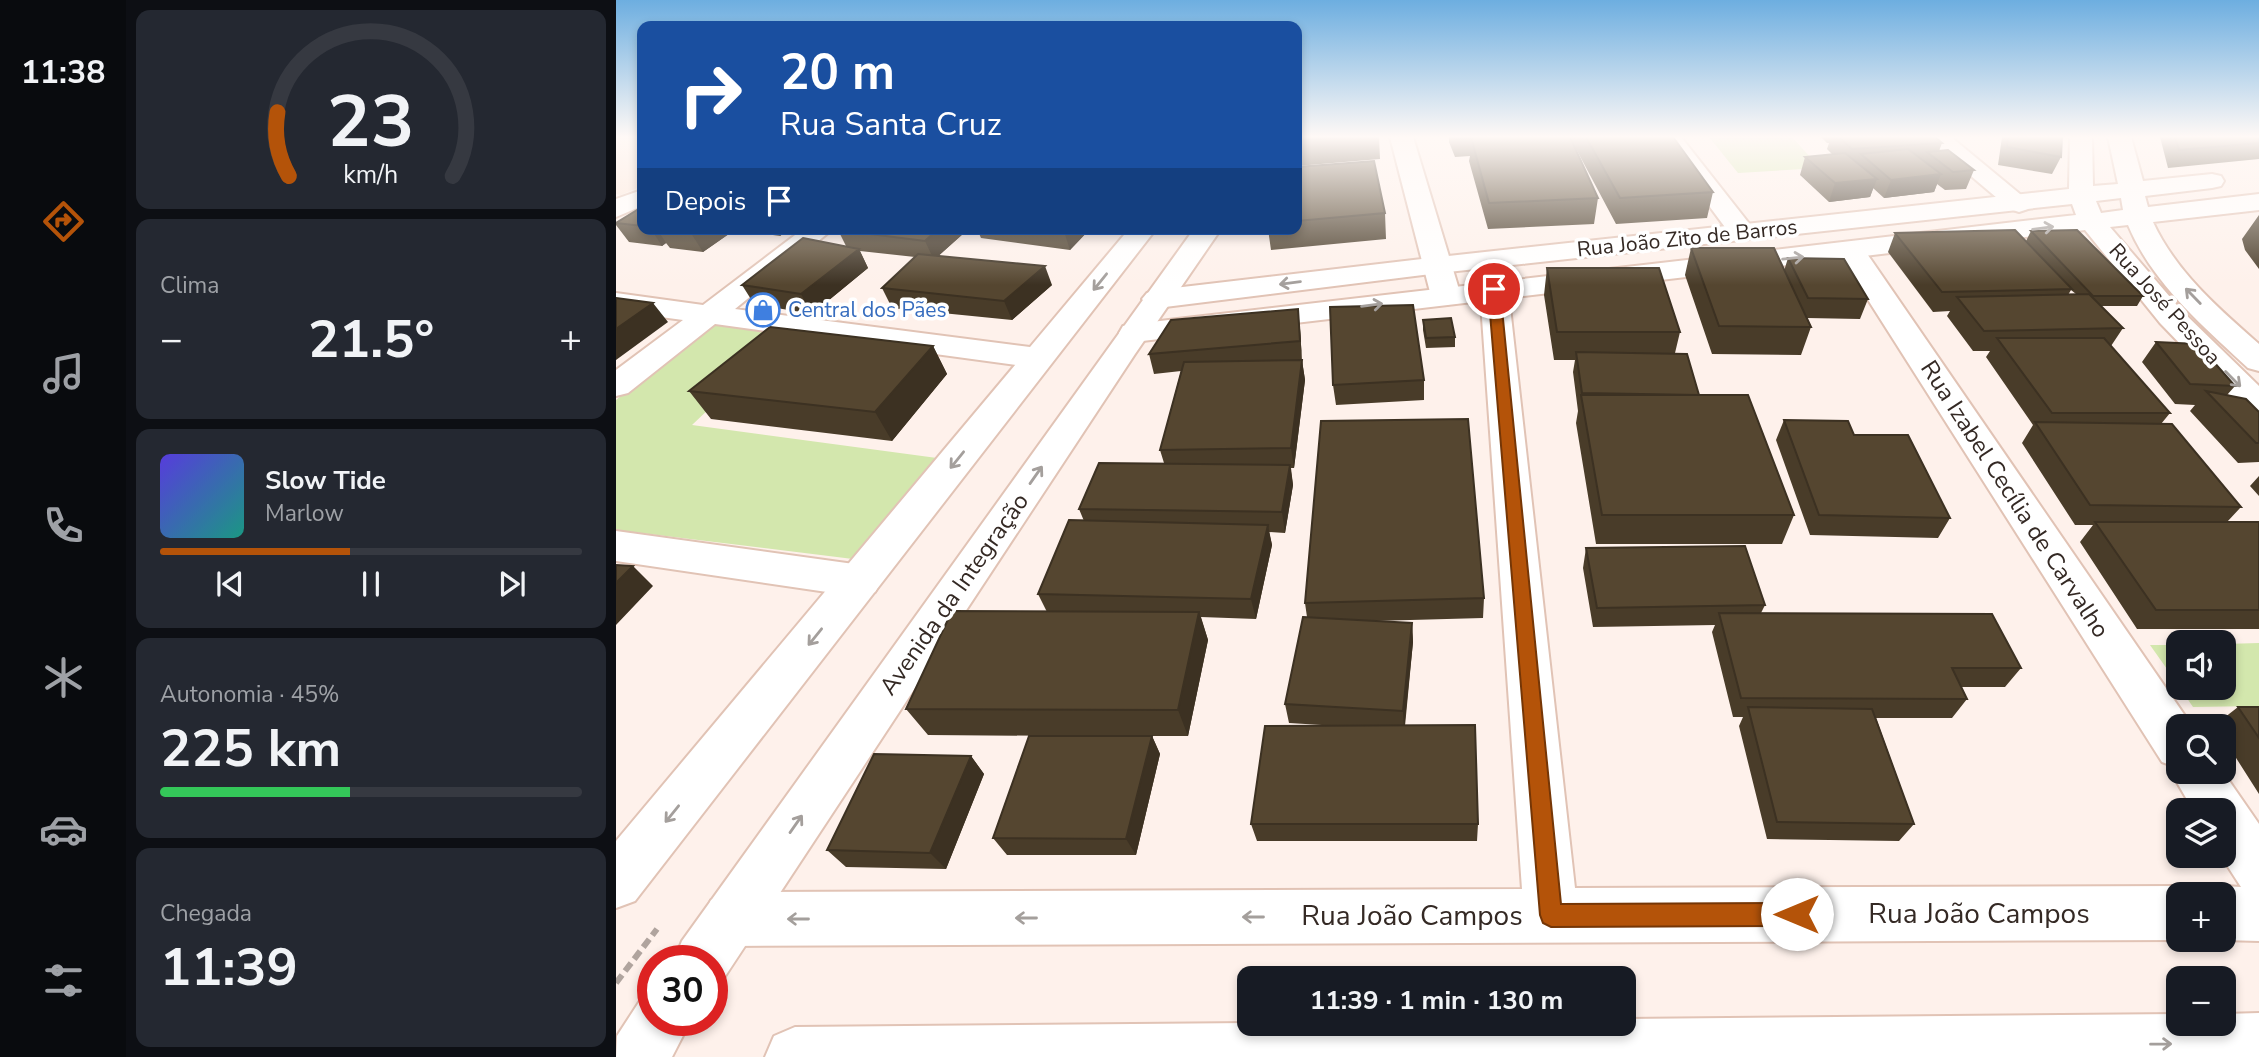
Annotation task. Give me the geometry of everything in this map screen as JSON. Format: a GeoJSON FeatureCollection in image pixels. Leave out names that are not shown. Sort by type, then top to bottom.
{"type":"FeatureCollection","features":[{"type":"Feature","properties":{"kind":"street"},"geometry":{"type":"LineString","coordinates":[[1415,186],[1446,296]]}},
{"type":"Feature","properties":{"kind":"street"},"geometry":{"type":"LineString","coordinates":[[1707,186],[1742,232]]}},
{"type":"Feature","properties":{"kind":"street"},"geometry":{"type":"LineString","coordinates":[[1997,186],[2019,204]]}},
{"type":"Feature","properties":{"kind":"street"},"geometry":{"type":"LineString","coordinates":[[2084,186],[2086,209]]}},
{"type":"Feature","properties":{"kind":"street","name":"Rua José Pessoa"},"geometry":{"type":"LineString","coordinates":[[2130,186],[2150,244],[2180,282],[2259,361]]}},
{"type":"Feature","properties":{"kind":"street","name":"Rua João Zito de Barros"},"geometry":{"type":"LineString","coordinates":[[1134,333],[1494,289],[1851,251],[2086,209],[2134,203],[2203,186]]}},
{"type":"Feature","properties":{"kind":"street","name":"Rua João Zito de Barros"},"geometry":{"type":"LineString","coordinates":[[2134,203],[2259,202]]}},
{"type":"Feature","properties":{"kind":"street","name":"Rua João Zito de Barros"},"geometry":{"type":"LineString","coordinates":[[1157,299],[1438,265],[2019,204],[2086,209]]}},
{"type":"Feature","properties":{"kind":"street","name":"Rua José Pessoa"},"geometry":{"type":"LineString","coordinates":[[2086,209],[2171,317],[2259,405]]}},
{"type":"Feature","properties":{"kind":"street"},"geometry":{"type":"LineString","coordinates":[[616,386],[812,235]]}},
{"type":"Feature","properties":{"kind":"street"},"geometry":{"type":"LineString","coordinates":[[616,883],[1138,235]]}},
{"type":"Feature","properties":{"kind":"street","name":"Avenida da Integração"},"geometry":{"type":"LineString","coordinates":[[716,940],[1204,235]]}},
{"type":"Feature","properties":{"kind":"street","name":"Rua Izabel Cecília de Carvalho"},"geometry":{"type":"LineString","coordinates":[[1851,251],[2166,727]]}},
{"type":"Feature","properties":{"kind":"street"},"geometry":{"type":"LineString","coordinates":[[1494,289],[1551,915]]}},
{"type":"Feature","properties":{"kind":"street"},"geometry":{"type":"LineString","coordinates":[[616,302],[1038,358]]}},
{"type":"Feature","properties":{"kind":"street"},"geometry":{"type":"LineString","coordinates":[[616,546],[860,581]]}},
{"type":"Feature","properties":{"kind":"street"},"geometry":{"type":"LineString","coordinates":[[2236,834],[2259,868]]}},
{"type":"Feature","properties":{"kind":"street","name":"Rua João Campos"},"geometry":{"type":"LineString","coordinates":[[716,940],[1551,915],[2166,913]]}},
{"type":"Feature","properties":{"kind":"street"},"geometry":{"type":"LineString","coordinates":[[2236,913],[2259,914]]}},
{"type":"Feature","properties":{"kind":"street"},"geometry":{"type":"LineString","coordinates":[[638,1057],[652,1036]]}},
{"type":"Feature","properties":{"kind":"street"},"geometry":{"type":"LineString","coordinates":[[795,1057],[1907,1052],[2259,1043]]}},
{"type":"Feature","properties":{"kind":"shaded area"},"geometry":{"type":"Polygon","coordinates":[[[616,186],[637,186],[621,195],[616,194],[616,186]]]}},
{"type":"Feature","properties":{"kind":"green space"},"geometry":{"type":"Polygon","coordinates":[[[714,320],[785,337],[692,425],[937,458],[853,559],[616,530],[616,400],[714,320]]]}},
{"type":"Feature","properties":{"kind":"green space"},"geometry":{"type":"Polygon","coordinates":[[[2259,643],[2259,706],[2193,707],[2188,700],[2236,700],[2236,644],[2259,643]]]}},
{"type":"Feature","properties":{"kind":"green space"},"geometry":{"type":"Polygon","coordinates":[[[2150,645],[2166,645],[2166,668],[2150,645]]]}},
{"type":"Feature","properties":{"kind":"building"},"geometry":{"type":"Polygon","coordinates":[[[1302,186],[1379,186],[1385,213],[1302,221],[1302,186]]]}},
{"type":"Feature","properties":{"kind":"building"},"geometry":{"type":"Polygon","coordinates":[[[1484,186],[1593,186],[1598,198],[1489,203],[1484,186]]]}},
{"type":"Feature","properties":{"kind":"building"},"geometry":{"type":"Polygon","coordinates":[[[1613,186],[1709,186],[1713,192],[1620,198],[1613,186]]]}},
{"type":"Feature","properties":{"kind":"building"},"geometry":{"type":"Polygon","coordinates":[[[637,210],[637,225],[616,223],[637,210]]]}},
{"type":"Feature","properties":{"kind":"building"},"geometry":{"type":"Polygon","coordinates":[[[2015,230],[2072,289],[1942,292],[1895,233],[2015,230]]]}},
{"type":"Feature","properties":{"kind":"building"},"geometry":{"type":"Polygon","coordinates":[[[2077,230],[2143,296],[2093,296],[2031,231],[2077,230]]]}},
{"type":"Feature","properties":{"kind":"building"},"geometry":{"type":"Polygon","coordinates":[[[878,235],[932,235],[925,241],[878,235]]]}},
{"type":"Feature","properties":{"kind":"building"},"geometry":{"type":"Polygon","coordinates":[[[803,238],[859,249],[801,294],[742,285],[803,238]]]}},
{"type":"Feature","properties":{"kind":"building"},"geometry":{"type":"Polygon","coordinates":[[[1691,248],[1774,248],[1811,327],[1719,326],[1691,248]]]}},
{"type":"Feature","properties":{"kind":"building"},"geometry":{"type":"Polygon","coordinates":[[[918,254],[1045,266],[1004,301],[882,288],[918,254]]]}},
{"type":"Feature","properties":{"kind":"building"},"geometry":{"type":"Polygon","coordinates":[[[1788,258],[1844,259],[1868,299],[1808,298],[1788,258]]]}},
{"type":"Feature","properties":{"kind":"building"},"geometry":{"type":"Polygon","coordinates":[[[1547,268],[1659,268],[1680,332],[1557,332],[1547,268]]]}},
{"type":"Feature","properties":{"kind":"building"},"geometry":{"type":"Polygon","coordinates":[[[2089,294],[2123,328],[1984,331],[1957,297],[2089,294]]]}},
{"type":"Feature","properties":{"kind":"building"},"geometry":{"type":"Polygon","coordinates":[[[616,298],[653,303],[616,329],[616,298]]]}},
{"type":"Feature","properties":{"kind":"building"},"geometry":{"type":"Polygon","coordinates":[[[1413,305],[1424,380],[1333,385],[1330,307],[1413,305]]]}},
{"type":"Feature","properties":{"kind":"building"},"geometry":{"type":"Polygon","coordinates":[[[1298,309],[1300,341],[1149,354],[1171,320],[1298,309]]]}},
{"type":"Feature","properties":{"kind":"building"},"geometry":{"type":"Polygon","coordinates":[[[1451,318],[1455,337],[1426,338],[1423,320],[1451,318]]]}},
{"type":"Feature","properties":{"kind":"building"},"geometry":{"type":"Polygon","coordinates":[[[770,327],[933,346],[875,412],[689,391],[770,327]]]}},
{"type":"Feature","properties":{"kind":"building"},"geometry":{"type":"Polygon","coordinates":[[[1997,338],[2104,338],[2170,413],[2052,413],[1997,338]]]}},
{"type":"Feature","properties":{"kind":"building"},"geometry":{"type":"Polygon","coordinates":[[[2156,342],[2198,344],[2235,386],[2190,384],[2156,342]]]}},
{"type":"Feature","properties":{"kind":"building"},"geometry":{"type":"Polygon","coordinates":[[[1576,352],[1687,354],[1699,395],[1582,393],[1576,352]]]}},
{"type":"Feature","properties":{"kind":"building"},"geometry":{"type":"Polygon","coordinates":[[[1302,360],[1291,448],[1160,450],[1184,362],[1302,360]]]}},
{"type":"Feature","properties":{"kind":"building"},"geometry":{"type":"Polygon","coordinates":[[[2206,391],[2246,399],[2259,412],[2259,443],[2256,443],[2206,391]]]}},
{"type":"Feature","properties":{"kind":"building"},"geometry":{"type":"Polygon","coordinates":[[[1581,395],[1748,395],[1794,515],[1602,515],[1581,395]]]}},
{"type":"Feature","properties":{"kind":"building"},"geometry":{"type":"Polygon","coordinates":[[[1468,419],[1484,598],[1305,603],[1321,421],[1468,419]]]}},
{"type":"Feature","properties":{"kind":"building"},"geometry":{"type":"Polygon","coordinates":[[[1784,420],[1848,421],[1854,435],[1908,435],[1950,518],[1819,515],[1784,420]]]}},
{"type":"Feature","properties":{"kind":"building"},"geometry":{"type":"Polygon","coordinates":[[[2035,422],[2172,424],[2241,507],[2090,505],[2035,422]]]}},
{"type":"Feature","properties":{"kind":"building"},"geometry":{"type":"Polygon","coordinates":[[[1099,463],[1290,465],[1282,512],[1079,509],[1099,463]]]}},
{"type":"Feature","properties":{"kind":"building"},"geometry":{"type":"Polygon","coordinates":[[[1069,520],[1268,525],[1251,599],[1038,594],[1069,520]]]}},
{"type":"Feature","properties":{"kind":"building"},"geometry":{"type":"Polygon","coordinates":[[[2095,522],[2259,522],[2259,610],[2156,610],[2095,522]]]}},
{"type":"Feature","properties":{"kind":"building"},"geometry":{"type":"Polygon","coordinates":[[[1745,546],[1765,605],[1597,608],[1586,548],[1745,546]]]}},
{"type":"Feature","properties":{"kind":"building"},"geometry":{"type":"Polygon","coordinates":[[[616,565],[633,566],[616,583],[616,565]]]}},
{"type":"Feature","properties":{"kind":"building"},"geometry":{"type":"Polygon","coordinates":[[[952,611],[1199,612],[1178,710],[906,709],[952,611]]]}},
{"type":"Feature","properties":{"kind":"building"},"geometry":{"type":"Polygon","coordinates":[[[1719,613],[1992,614],[2021,668],[1952,668],[1967,699],[1741,698],[1719,613]]]}},
{"type":"Feature","properties":{"kind":"building"},"geometry":{"type":"Polygon","coordinates":[[[1303,617],[1412,623],[1403,711],[1285,704],[1303,617]]]}},
{"type":"Feature","properties":{"kind":"building"},"geometry":{"type":"Polygon","coordinates":[[[1748,707],[1872,709],[1914,824],[1777,822],[1748,707]]]}},
{"type":"Feature","properties":{"kind":"building"},"geometry":{"type":"Polygon","coordinates":[[[2238,707],[2259,707],[2259,738],[2238,707]]]}},
{"type":"Feature","properties":{"kind":"building"},"geometry":{"type":"Polygon","coordinates":[[[1475,725],[1478,824],[1251,824],[1265,726],[1475,725]]]}},
{"type":"Feature","properties":{"kind":"building"},"geometry":{"type":"Polygon","coordinates":[[[1029,736],[1152,736],[1126,839],[993,838],[1029,736]]]}},
{"type":"Feature","properties":{"kind":"building"},"geometry":{"type":"Polygon","coordinates":[[[874,754],[971,756],[930,853],[827,850],[874,754]]]}},
{"type":"Feature","properties":{"kind":"place","name":"Central dos Pães"},"geometry":{"type":"Point","coordinates":[763,310]}},
{"type":"Feature","properties":{"kind":"route"},"geometry":{"type":"LineString","coordinates":[[1494,289],[1551,915],[1797,914]]}}]}
